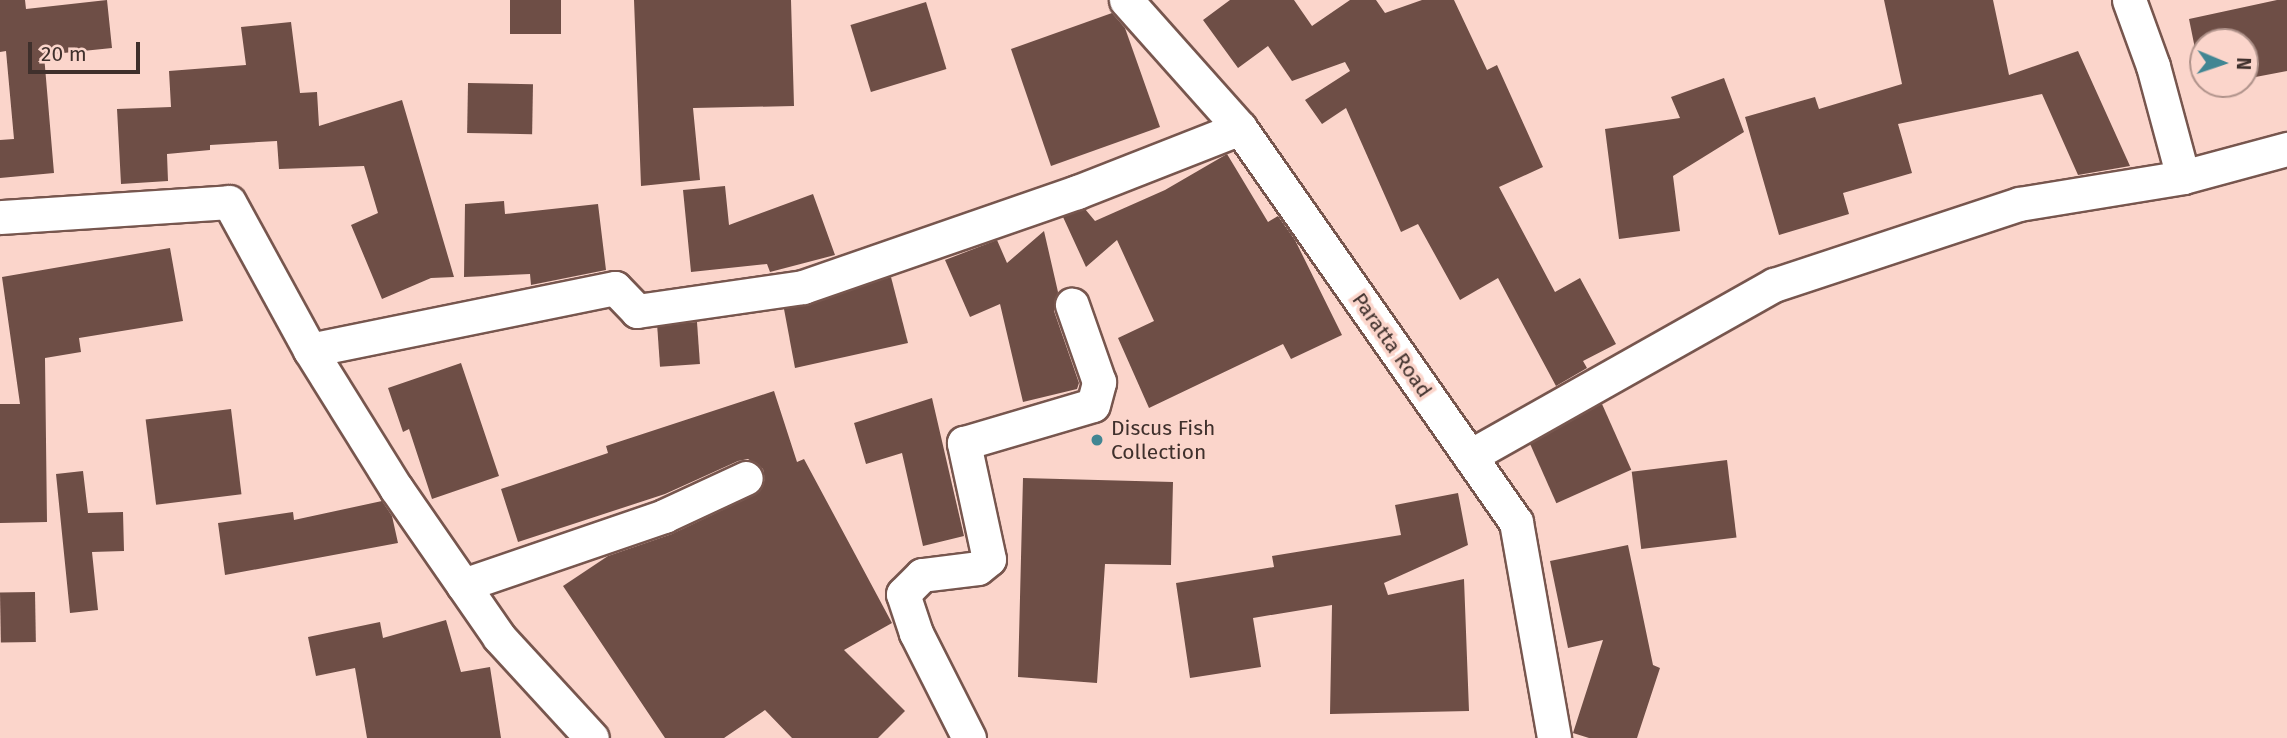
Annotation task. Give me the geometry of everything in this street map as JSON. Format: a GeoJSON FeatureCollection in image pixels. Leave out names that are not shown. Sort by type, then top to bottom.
{"type":"FeatureCollection","features":[{"type":"Feature","properties":{"kind":"street","name":"Paratta Road"},"geometry":{"type":"LineString","coordinates":[[1126,0],[1240,128],[1516,522],[1554,738]]}},
{"type":"Feature","properties":{"kind":"street"},"geometry":{"type":"LineString","coordinates":[[2129,0],[2153,66],[2183,177]]}},
{"type":"Feature","properties":{"kind":"street"},"geometry":{"type":"LineString","coordinates":[[310,351],[615,288],[637,311],[803,287],[1077,192],[1240,128]]}},
{"type":"Feature","properties":{"kind":"street"},"geometry":{"type":"LineString","coordinates":[[1470,456],[1774,285],[2019,204],[2183,177],[2287,149]]}},
{"type":"Feature","properties":{"kind":"street"},"geometry":{"type":"LineString","coordinates":[[0,217],[229,202],[310,351],[396,488],[499,637],[592,738]]}},
{"type":"Feature","properties":{"kind":"street"},"geometry":{"type":"LineString","coordinates":[[970,738],[916,633],[903,594],[922,575],[978,568],[989,559],[964,443],[1093,405],[1099,382],[1072,305]]}},
{"type":"Feature","properties":{"kind":"street"},"geometry":{"type":"LineString","coordinates":[[463,585],[664,516],[746,478]]}},
{"type":"Feature","properties":{"kind":"building"},"geometry":{"type":"Polygon","coordinates":[[[0,0],[25,0],[26,9],[107,0],[112,48],[44,55],[54,173],[0,178],[0,140],[14,139],[6,51],[0,52],[0,0]]]}},
{"type":"Feature","properties":{"kind":"building"},"geometry":{"type":"Polygon","coordinates":[[[510,0],[561,0],[561,34],[510,34],[510,0]]]}},
{"type":"Feature","properties":{"kind":"building"},"geometry":{"type":"Polygon","coordinates":[[[634,0],[791,0],[794,106],[693,108],[700,180],[641,186],[634,0]]]}},
{"type":"Feature","properties":{"kind":"building"},"geometry":{"type":"Polygon","coordinates":[[[1230,0],[1294,0],[1312,26],[1350,0],[1376,0],[1385,13],[1422,0],[1454,0],[1487,70],[1497,65],[1543,167],[1499,187],[1555,292],[1580,278],[1616,344],[1583,361],[1587,368],[1556,386],[1498,278],[1460,300],[1418,224],[1401,232],[1346,108],[1322,124],[1305,100],[1350,71],[1345,62],[1292,81],[1268,46],[1238,68],[1203,20],[1230,0]]]}},
{"type":"Feature","properties":{"kind":"building"},"geometry":{"type":"Polygon","coordinates":[[[1884,0],[1993,0],[2009,75],[2078,51],[2130,166],[2078,175],[2042,94],[1898,124],[1912,173],[1843,193],[1849,214],[1779,235],[1745,117],[1815,97],[1819,109],[1902,84],[1884,0]]]}},
{"type":"Feature","properties":{"kind":"building"},"geometry":{"type":"Polygon","coordinates":[[[2287,0],[2287,71],[2259,76],[2259,28],[2191,28],[2189,19],[2287,0]]]}},
{"type":"Feature","properties":{"kind":"building"},"geometry":{"type":"Polygon","coordinates":[[[926,2],[946,69],[871,92],[850,25],[926,2]]]}},
{"type":"Feature","properties":{"kind":"building"},"geometry":{"type":"Polygon","coordinates":[[[1112,13],[1125,28],[1160,127],[1051,166],[1011,49],[1112,13]]]}},
{"type":"Feature","properties":{"kind":"building"},"geometry":{"type":"Polygon","coordinates":[[[291,22],[300,93],[317,92],[319,126],[402,100],[454,277],[431,278],[382,299],[351,225],[378,213],[364,166],[279,169],[277,141],[210,145],[210,150],[167,154],[168,181],[121,184],[117,109],[171,107],[169,71],[246,65],[241,27],[291,22]]]}},
{"type":"Feature","properties":{"kind":"building"},"geometry":{"type":"Polygon","coordinates":[[[1724,78],[1744,132],[1673,176],[1680,231],[1619,239],[1605,129],[1680,118],[1671,97],[1724,78]]]}},
{"type":"Feature","properties":{"kind":"building"},"geometry":{"type":"Polygon","coordinates":[[[468,83],[533,84],[532,134],[467,133],[468,83]]]}},
{"type":"Feature","properties":{"kind":"building"},"geometry":{"type":"Polygon","coordinates":[[[1227,154],[1268,222],[1278,216],[1295,240],[1342,335],[1291,359],[1283,344],[1149,408],[1118,338],[1154,321],[1117,240],[1086,267],[1063,217],[1085,209],[1095,221],[1165,190],[1227,154]]]}},
{"type":"Feature","properties":{"kind":"building"},"geometry":{"type":"Polygon","coordinates":[[[725,186],[729,225],[813,194],[835,255],[770,272],[767,264],[691,272],[683,190],[725,186]]]}},
{"type":"Feature","properties":{"kind":"building"},"geometry":{"type":"Polygon","coordinates":[[[504,201],[505,214],[598,204],[606,270],[531,285],[530,274],[464,277],[465,204],[504,201]]]}},
{"type":"Feature","properties":{"kind":"building"},"geometry":{"type":"Polygon","coordinates":[[[1044,231],[1058,292],[1054,311],[1079,383],[1077,389],[1023,402],[1000,304],[970,317],[945,260],[997,240],[1007,263],[1044,231]]]}},
{"type":"Feature","properties":{"kind":"building"},"geometry":{"type":"Polygon","coordinates":[[[170,248],[183,321],[79,338],[81,352],[45,358],[47,522],[0,523],[0,404],[20,404],[2,277],[170,248]]]}},
{"type":"Feature","properties":{"kind":"building"},"geometry":{"type":"Polygon","coordinates":[[[891,277],[908,343],[795,368],[784,309],[891,277]]]}},
{"type":"Feature","properties":{"kind":"building"},"geometry":{"type":"Polygon","coordinates":[[[697,322],[700,364],[660,367],[657,325],[697,322]]]}},
{"type":"Feature","properties":{"kind":"building"},"geometry":{"type":"Polygon","coordinates":[[[461,363],[499,476],[432,499],[409,429],[403,432],[388,388],[461,363]]]}},
{"type":"Feature","properties":{"kind":"building"},"geometry":{"type":"Polygon","coordinates":[[[774,391],[797,462],[804,459],[892,623],[844,650],[905,711],[878,738],[792,738],[765,710],[724,738],[665,738],[563,586],[608,556],[672,534],[754,495],[765,480],[763,469],[748,459],[738,461],[665,494],[518,542],[501,489],[608,453],[606,446],[774,391]]]}},
{"type":"Feature","properties":{"kind":"building"},"geometry":{"type":"Polygon","coordinates":[[[932,398],[964,536],[923,546],[902,453],[866,464],[854,423],[932,398]]]}},
{"type":"Feature","properties":{"kind":"building"},"geometry":{"type":"Polygon","coordinates":[[[1602,404],[1631,470],[1556,503],[1527,437],[1602,404]]]}},
{"type":"Feature","properties":{"kind":"building"},"geometry":{"type":"Polygon","coordinates":[[[231,409],[241,494],[156,505],[146,419],[231,409]]]}},
{"type":"Feature","properties":{"kind":"building"},"geometry":{"type":"Polygon","coordinates":[[[1727,460],[1737,537],[1641,549],[1632,472],[1727,460]]]}},
{"type":"Feature","properties":{"kind":"building"},"geometry":{"type":"Polygon","coordinates":[[[83,471],[88,513],[123,512],[124,551],[92,552],[98,610],[70,613],[56,474],[83,471]]]}},
{"type":"Feature","properties":{"kind":"building"},"geometry":{"type":"Polygon","coordinates":[[[1023,478],[1173,482],[1171,565],[1105,564],[1097,683],[1018,677],[1023,478]]]}},
{"type":"Feature","properties":{"kind":"building"},"geometry":{"type":"Polygon","coordinates":[[[1458,493],[1468,545],[1384,583],[1388,595],[1464,579],[1469,711],[1330,714],[1332,605],[1253,618],[1261,667],[1190,678],[1176,583],[1274,567],[1272,556],[1401,535],[1395,505],[1458,493]]]}},
{"type":"Feature","properties":{"kind":"building"},"geometry":{"type":"Polygon","coordinates":[[[382,501],[392,516],[398,543],[225,575],[218,523],[293,512],[294,520],[382,501]]]}},
{"type":"Feature","properties":{"kind":"building"},"geometry":{"type":"Polygon","coordinates":[[[1628,545],[1653,665],[1660,668],[1637,738],[1589,738],[1573,733],[1603,640],[1568,648],[1550,561],[1628,545]]]}},
{"type":"Feature","properties":{"kind":"building"},"geometry":{"type":"Polygon","coordinates":[[[35,592],[36,642],[1,643],[0,593],[35,592]]]}},
{"type":"Feature","properties":{"kind":"building"},"geometry":{"type":"Polygon","coordinates":[[[446,620],[461,672],[490,667],[501,738],[367,738],[355,668],[316,676],[308,637],[380,622],[383,638],[446,620]]]}},
{"type":"Feature","properties":{"kind":"place","name":"Discus Fish Collection"},"geometry":{"type":"Point","coordinates":[1097,440]}}]}
